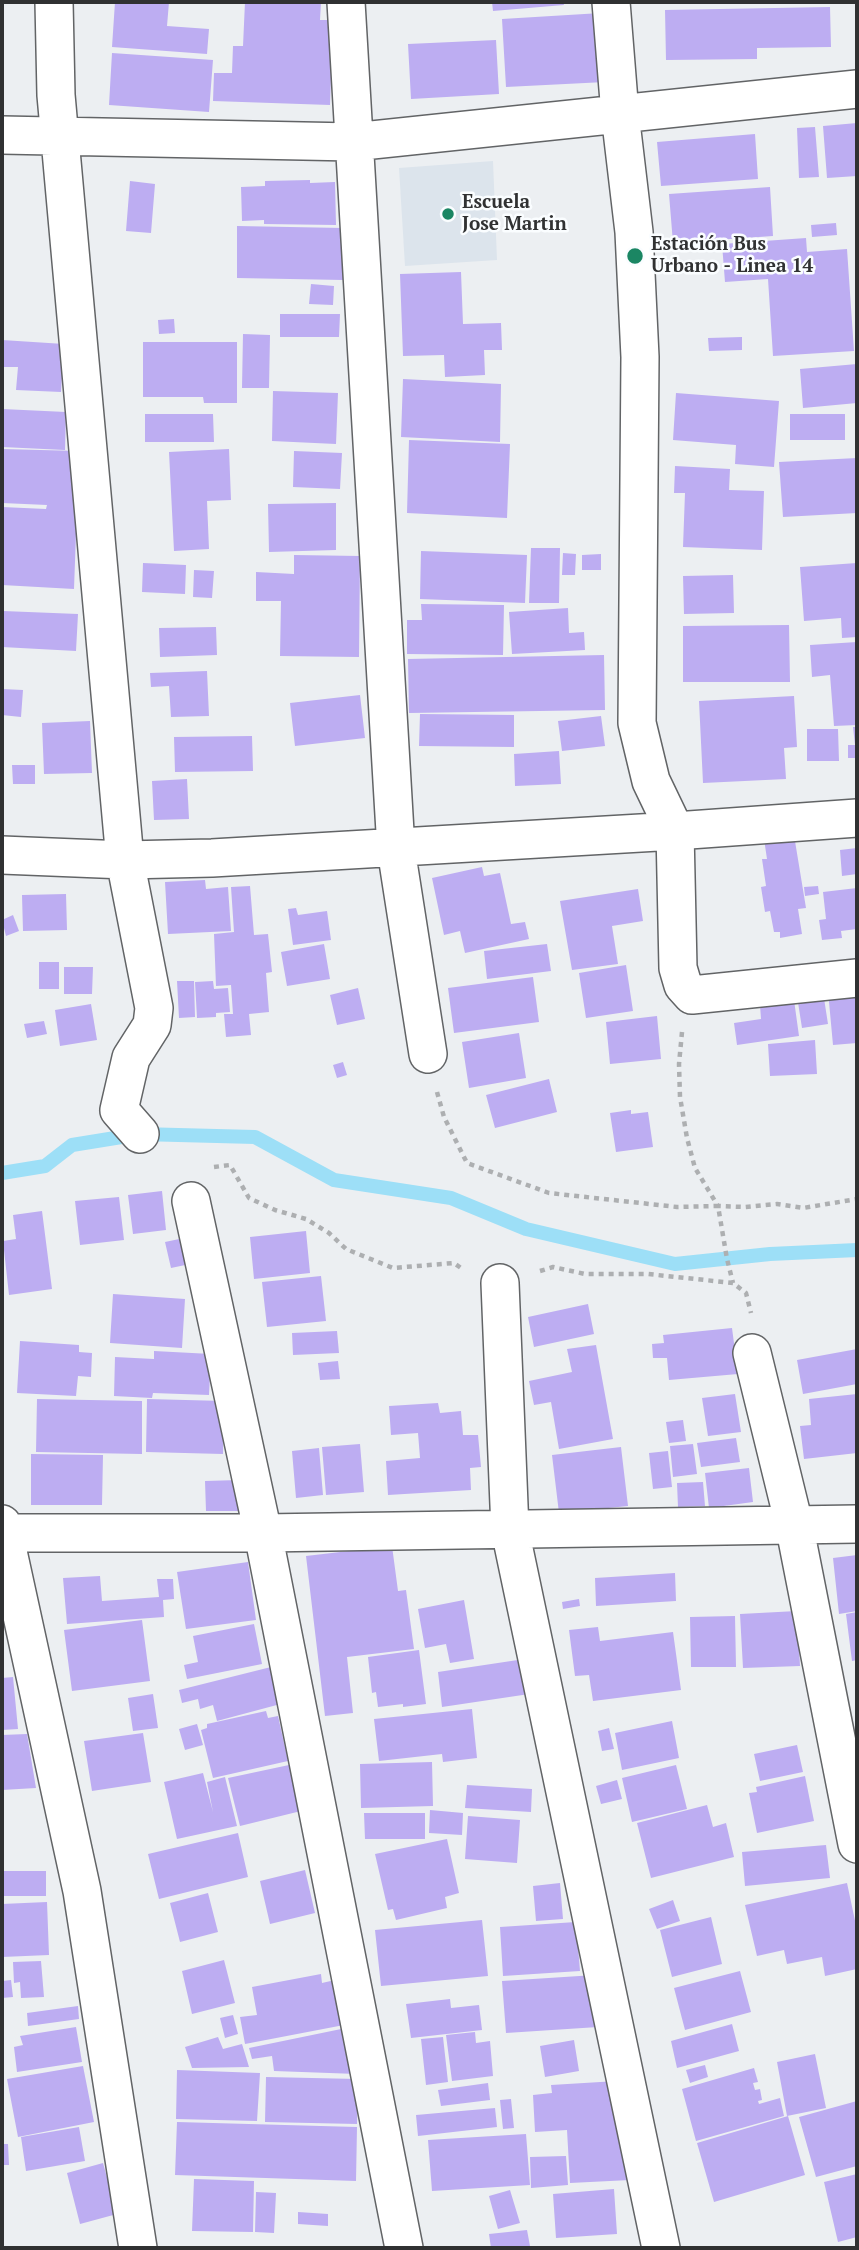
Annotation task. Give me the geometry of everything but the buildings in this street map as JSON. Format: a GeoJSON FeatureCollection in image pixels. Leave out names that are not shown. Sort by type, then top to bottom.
{"type":"FeatureCollection","features":[{"type":"Feature","properties":{"kind":"street"},"geometry":{"type":"LineString","coordinates":[[54,2],[56,95],[125,860],[154,1008],[152,1026],[131,1058],[119,1110],[140,1134]]}},
{"type":"Feature","properties":{"kind":"street"},"geometry":{"type":"LineString","coordinates":[[346,2],[396,849],[428,1054]]}},
{"type":"Feature","properties":{"kind":"street"},"geometry":{"type":"LineString","coordinates":[[611,2],[620,114],[634,232],[640,357],[637,723],[651,781],[675,831],[678,968],[683,985],[692,995],[857,978]]}},
{"type":"Feature","properties":{"kind":"street"},"geometry":{"type":"LineString","coordinates":[[2,135],[353,142],[857,89]]}},
{"type":"Feature","properties":{"kind":"street"},"geometry":{"type":"LineString","coordinates":[[2,855],[125,860],[212,859],[857,818]]}},
{"type":"Feature","properties":{"kind":"street"},"geometry":{"type":"LineString","coordinates":[[191,1201],[263,1533],[404,2248]]}},
{"type":"Feature","properties":{"kind":"street"},"geometry":{"type":"LineString","coordinates":[[500,1283],[510,1530],[661,2248]]}},
{"type":"Feature","properties":{"kind":"street"},"geometry":{"type":"LineString","coordinates":[[752,1353],[794,1524],[857,1844]]}},
{"type":"Feature","properties":{"kind":"street"},"geometry":{"type":"LineString","coordinates":[[138,2248],[82,1891],[3,1530],[263,1533],[857,1524]]}},
{"type":"Feature","properties":{"kind":"path"},"geometry":{"type":"LineString","coordinates":[[692,995],[683,1023],[680,1097],[695,1168],[719,1206],[733,1283]]}},
{"type":"Feature","properties":{"kind":"path"},"geometry":{"type":"LineString","coordinates":[[428,1054],[444,1117],[467,1163],[549,1193],[677,1207],[777,1205],[803,1208],[857,1199]]}},
{"type":"Feature","properties":{"kind":"shaded area","name":"Escuela Jose Martin"},"geometry":{"type":"Polygon","coordinates":[[[493,161],[497,260],[405,266],[399,168],[493,161]]]}},
{"type":"Feature","properties":{"kind":"waterway"},"geometry":{"type":"LineString","coordinates":[[2,1173],[45,1166],[72,1145],[140,1134],[255,1137],[334,1180],[451,1198],[526,1229],[675,1264],[770,1254],[857,1250]]}},
{"type":"Feature","properties":{"kind":"place","name":"Escuela Jose Martin"},"geometry":{"type":"Point","coordinates":[448,214]}},
{"type":"Feature","properties":{"kind":"place","name":"Estación Bus Urbano - Linea 14"},"geometry":{"type":"Point","coordinates":[635,256]}}]}
